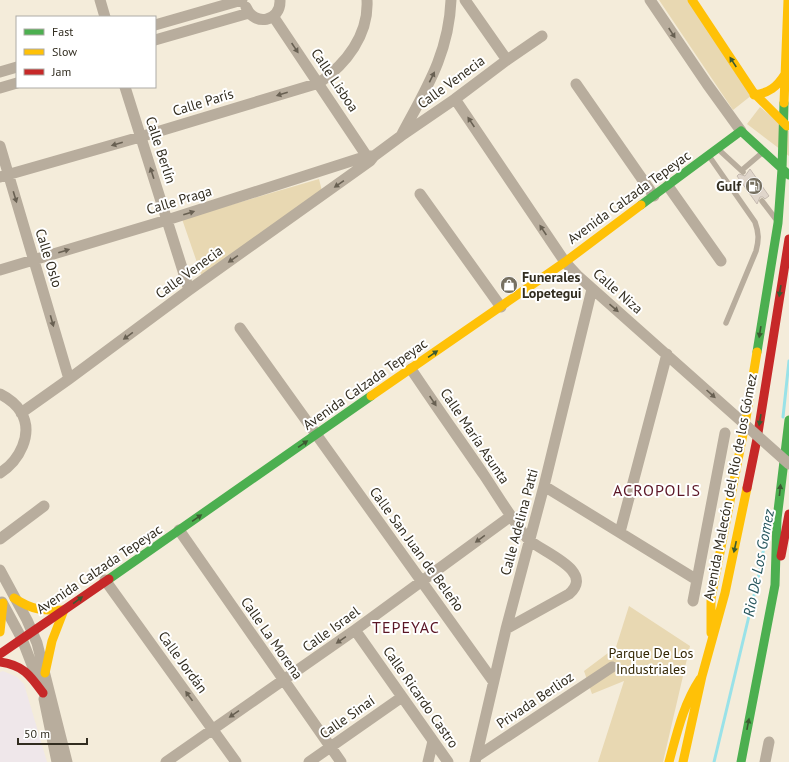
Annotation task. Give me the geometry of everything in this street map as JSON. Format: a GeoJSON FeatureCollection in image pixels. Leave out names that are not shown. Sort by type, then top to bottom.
{"type":"FeatureCollection","features":[{"type":"Feature","properties":{"kind":"street"},"geometry":{"type":"LineString","coordinates":[[100,0],[105,16]]}},
{"type":"Feature","properties":{"kind":"street"},"geometry":{"type":"LineString","coordinates":[[156,25],[242,0]]}},
{"type":"Feature","properties":{"kind":"street"},"geometry":{"type":"LineString","coordinates":[[245,0],[249,12],[253,16],[263,20],[273,16],[279,9],[280,0]]}},
{"type":"Feature","properties":{"kind":"street","name":"Calle París"},"geometry":{"type":"LineString","coordinates":[[4,176],[319,83],[341,65],[356,43],[364,28],[367,0]]}},
{"type":"Feature","properties":{"kind":"street"},"geometry":{"type":"LineString","coordinates":[[401,136],[437,67],[446,42],[451,0]]}},
{"type":"Feature","properties":{"kind":"street"},"geometry":{"type":"LineString","coordinates":[[465,0],[507,60]]}},
{"type":"Feature","properties":{"kind":"street"},"geometry":{"type":"LineString","coordinates":[[650,0],[681,47],[741,131],[785,172]]}},
{"type":"Feature","properties":{"kind":"street"},"geometry":{"type":"LineString","coordinates":[[692,0],[754,95],[786,125]]}},
{"type":"Feature","properties":{"kind":"street","name":"Avenida Malecón del Río de los Gómez"},"geometry":{"type":"LineString","coordinates":[[712,639],[710,620],[711,599],[748,427],[785,172],[787,146],[785,74],[788,0]]}},
{"type":"Feature","properties":{"kind":"street"},"geometry":{"type":"LineString","coordinates":[[156,40],[249,12]]}},
{"type":"Feature","properties":{"kind":"street","name":"Calle Lisboa"},"geometry":{"type":"LineString","coordinates":[[273,16],[371,158]]}},
{"type":"Feature","properties":{"kind":"street","name":"Calle Venecia"},"geometry":{"type":"LineString","coordinates":[[21,413],[70,379],[189,290],[401,136],[456,99],[507,60],[542,36]]}},
{"type":"Feature","properties":{"kind":"street"},"geometry":{"type":"LineString","coordinates":[[0,72],[16,67]]}},
{"type":"Feature","properties":{"kind":"street"},"geometry":{"type":"LineString","coordinates":[[754,95],[765,93],[774,89],[785,74]]}},
{"type":"Feature","properties":{"kind":"street"},"geometry":{"type":"LineString","coordinates":[[0,88],[16,82]]}},
{"type":"Feature","properties":{"kind":"street"},"geometry":{"type":"LineString","coordinates":[[576,84],[654,196]]}},
{"type":"Feature","properties":{"kind":"street","name":"Calle Berlín"},"geometry":{"type":"LineString","coordinates":[[126,88],[140,137],[189,290]]}},
{"type":"Feature","properties":{"kind":"street","name":"Calle Niza"},"geometry":{"type":"LineString","coordinates":[[456,99],[565,262],[592,289],[667,354],[789,464]]}},
{"type":"Feature","properties":{"kind":"street","name":"Avenida Calzada Tepeyac"},"geometry":{"type":"LineString","coordinates":[[0,654],[565,262],[741,131]]}},
{"type":"Feature","properties":{"kind":"street","name":"Calle Oslo"},"geometry":{"type":"LineString","coordinates":[[0,146],[4,176],[34,260],[70,379]]}},
{"type":"Feature","properties":{"kind":"street","name":"Calle Praga"},"geometry":{"type":"LineString","coordinates":[[0,270],[371,158]]}},
{"type":"Feature","properties":{"kind":"street"},"geometry":{"type":"LineString","coordinates":[[668,186],[721,261]]}},
{"type":"Feature","properties":{"kind":"street"},"geometry":{"type":"LineString","coordinates":[[420,194],[501,307]]}},
{"type":"Feature","properties":{"kind":"street","name":"Avenida Malecón del Río de los Gómez"},"geometry":{"type":"LineString","coordinates":[[683,762],[702,676],[725,593],[734,553],[757,439],[789,239]]}},
{"type":"Feature","properties":{"kind":"street","name":"Calle Adelina Patti"},"geometry":{"type":"LineString","coordinates":[[475,760],[493,681],[544,486],[592,289]]}},
{"type":"Feature","properties":{"kind":"street","name":"Calle San Juan de Beleño"},"geometry":{"type":"LineString","coordinates":[[240,328],[493,681]]}},
{"type":"Feature","properties":{"kind":"street"},"geometry":{"type":"LineString","coordinates":[[620,532],[667,354]]}},
{"type":"Feature","properties":{"kind":"street","name":"Calle María Asunta"},"geometry":{"type":"LineString","coordinates":[[411,369],[529,540]]}},
{"type":"Feature","properties":{"kind":"street"},"geometry":{"type":"LineString","coordinates":[[0,394],[10,401],[21,413],[25,423],[26,434],[24,443],[12,463],[0,473]]}},
{"type":"Feature","properties":{"kind":"street"},"geometry":{"type":"LineString","coordinates":[[775,585],[777,519],[789,420]]}},
{"type":"Feature","properties":{"kind":"street"},"geometry":{"type":"LineString","coordinates":[[693,601],[725,433]]}},
{"type":"Feature","properties":{"kind":"street"},"geometry":{"type":"LineString","coordinates":[[544,486],[697,580]]}},
{"type":"Feature","properties":{"kind":"street"},"geometry":{"type":"LineString","coordinates":[[0,540],[44,506]]}},
{"type":"Feature","properties":{"kind":"street"},"geometry":{"type":"LineString","coordinates":[[741,762],[789,514]]}},
{"type":"Feature","properties":{"kind":"street","name":"Calle Israel"},"geometry":{"type":"LineString","coordinates":[[166,762],[284,681],[511,516]]}},
{"type":"Feature","properties":{"kind":"street","name":"Calle La Morena"},"geometry":{"type":"LineString","coordinates":[[179,530],[341,762]]}},
{"type":"Feature","properties":{"kind":"street"},"geometry":{"type":"LineString","coordinates":[[506,629],[569,594],[574,589],[576,582],[575,576],[571,569],[563,562],[529,540]]}},
{"type":"Feature","properties":{"kind":"street"},"geometry":{"type":"LineString","coordinates":[[0,570],[32,631],[45,673],[61,758]]}},
{"type":"Feature","properties":{"kind":"street","name":"Calle Jordán"},"geometry":{"type":"LineString","coordinates":[[105,580],[236,762]]}},
{"type":"Feature","properties":{"kind":"street"},"geometry":{"type":"LineString","coordinates":[[14,598],[32,609],[43,611],[64,610],[50,644],[45,673]]}},
{"type":"Feature","properties":{"kind":"street"},"geometry":{"type":"LineString","coordinates":[[0,632],[1,601]]}},
{"type":"Feature","properties":{"kind":"street"},"geometry":{"type":"LineString","coordinates":[[1,601],[22,639],[43,694],[61,758]]}},
{"type":"Feature","properties":{"kind":"street","name":"Calle Ricardo Castro"},"geometry":{"type":"LineString","coordinates":[[355,630],[448,762]]}},
{"type":"Feature","properties":{"kind":"street"},"geometry":{"type":"LineString","coordinates":[[0,662],[23,668],[43,694]]}},
{"type":"Feature","properties":{"kind":"street","name":"Privada Berlioz"},"geometry":{"type":"LineString","coordinates":[[475,760],[612,667]]}},
{"type":"Feature","properties":{"kind":"street"},"geometry":{"type":"LineString","coordinates":[[669,762],[683,708],[691,691],[702,676]]}},
{"type":"Feature","properties":{"kind":"street","name":"Calle Sinaí"},"geometry":{"type":"LineString","coordinates":[[309,762],[402,697]]}},
{"type":"Feature","properties":{"kind":"street"},"geometry":{"type":"LineString","coordinates":[[428,762],[434,742]]}},
{"type":"Feature","properties":{"kind":"street"},"geometry":{"type":"LineString","coordinates":[[765,762],[769,742]]}},
{"type":"Feature","properties":{"kind":"lane"},"geometry":{"type":"LineString","coordinates":[[718,149],[742,171],[763,152]]}},
{"type":"Feature","properties":{"kind":"lane"},"geometry":{"type":"LineString","coordinates":[[709,156],[755,222],[759,240],[756,251],[726,323]]}},
{"type":"Feature","properties":{"kind":"lane"},"geometry":{"type":"LineString","coordinates":[[762,201],[778,223]]}},
{"type":"Feature","properties":{"kind":"shaded area"},"geometry":{"type":"Polygon","coordinates":[[[3,671],[17,677],[24,684],[47,762],[0,762],[0,672],[3,671]]]}},
{"type":"Feature","properties":{"kind":"green space"},"geometry":{"type":"Polygon","coordinates":[[[659,0],[689,0],[752,95],[733,110],[659,0]]]}},
{"type":"Feature","properties":{"kind":"green space"},"geometry":{"type":"Polygon","coordinates":[[[760,107],[789,131],[789,156],[747,124],[760,107]]]}},
{"type":"Feature","properties":{"kind":"green space"},"geometry":{"type":"Polygon","coordinates":[[[319,179],[322,191],[202,277],[182,219],[319,179]]]}},
{"type":"Feature","properties":{"kind":"green space","name":"Parque De Los Industriales"},"geometry":{"type":"Polygon","coordinates":[[[629,606],[690,646],[663,762],[598,762],[624,681],[592,694],[584,671],[616,647],[629,606]]]}},
{"type":"Feature","properties":{"kind":"building","name":"Gulf"},"geometry":{"type":"Polygon","coordinates":[[[750,169],[769,196],[765,199],[760,197],[757,204],[737,176],[739,174],[745,176],[750,169]]]}},
{"type":"Feature","properties":{"kind":"waterway","name":"Rio De Los Gomez"},"geometry":{"type":"LineString","coordinates":[[783,417],[789,361]]}},
{"type":"Feature","properties":{"kind":"waterway","name":"Rio De Los Gomez"},"geometry":{"type":"LineString","coordinates":[[714,762],[760,570],[769,517]]}},
{"type":"Feature","properties":{"kind":"traffic: fast"},"geometry":{"type":"LineString","coordinates":[[757,352],[778,223],[782,169],[784,103]]}},
{"type":"Feature","properties":{"kind":"traffic: fast"},"geometry":{"type":"LineString","coordinates":[[641,205],[741,131],[789,175]]}},
{"type":"Feature","properties":{"kind":"traffic: fast"},"geometry":{"type":"LineString","coordinates":[[109,579],[371,396]]}},
{"type":"Feature","properties":{"kind":"traffic: fast"},"geometry":{"type":"LineString","coordinates":[[741,762],[775,585],[777,519],[789,420]]}},
{"type":"Feature","properties":{"kind":"traffic: slow"},"geometry":{"type":"LineString","coordinates":[[692,0],[753,92],[787,126]]}},
{"type":"Feature","properties":{"kind":"traffic: slow"},"geometry":{"type":"LineString","coordinates":[[784,103],[788,0]]}},
{"type":"Feature","properties":{"kind":"traffic: slow"},"geometry":{"type":"LineString","coordinates":[[754,95],[764,93],[772,89],[785,74]]}},
{"type":"Feature","properties":{"kind":"traffic: slow"},"geometry":{"type":"LineString","coordinates":[[371,396],[565,262],[641,205]]}},
{"type":"Feature","properties":{"kind":"traffic: slow"},"geometry":{"type":"LineString","coordinates":[[711,633],[711,599],[745,424],[757,352]]}},
{"type":"Feature","properties":{"kind":"traffic: slow"},"geometry":{"type":"LineString","coordinates":[[683,762],[702,676],[725,593],[747,488]]}},
{"type":"Feature","properties":{"kind":"traffic: slow"},"geometry":{"type":"LineString","coordinates":[[14,598],[26,605],[38,609],[64,610],[52,641],[45,673]]}},
{"type":"Feature","properties":{"kind":"traffic: slow"},"geometry":{"type":"LineString","coordinates":[[0,632],[3,603]]}},
{"type":"Feature","properties":{"kind":"traffic: slow"},"geometry":{"type":"LineString","coordinates":[[669,762],[685,709],[700,679]]}},
{"type":"Feature","properties":{"kind":"traffic: jam"},"geometry":{"type":"LineString","coordinates":[[747,488],[757,439],[789,239]]}},
{"type":"Feature","properties":{"kind":"traffic: jam"},"geometry":{"type":"LineString","coordinates":[[781,556],[789,514]]}},
{"type":"Feature","properties":{"kind":"traffic: jam"},"geometry":{"type":"LineString","coordinates":[[0,654],[109,579]]}},
{"type":"Feature","properties":{"kind":"traffic: jam"},"geometry":{"type":"LineString","coordinates":[[0,662],[8,663],[20,668],[30,676],[43,693]]}},
{"type":"Feature","properties":{"kind":"place","name":"Gulf"},"geometry":{"type":"Point","coordinates":[754,186]}},
{"type":"Feature","properties":{"kind":"place","name":"Funerales Lopetegui"},"geometry":{"type":"Point","coordinates":[509,285]}},
{"type":"Feature","properties":{"kind":"district","name":"ACROPOLIS"},"geometry":{"type":"Point","coordinates":[657,490]}},
{"type":"Feature","properties":{"kind":"district","name":"TEPEYAC"},"geometry":{"type":"Point","coordinates":[406,627]}}]}
